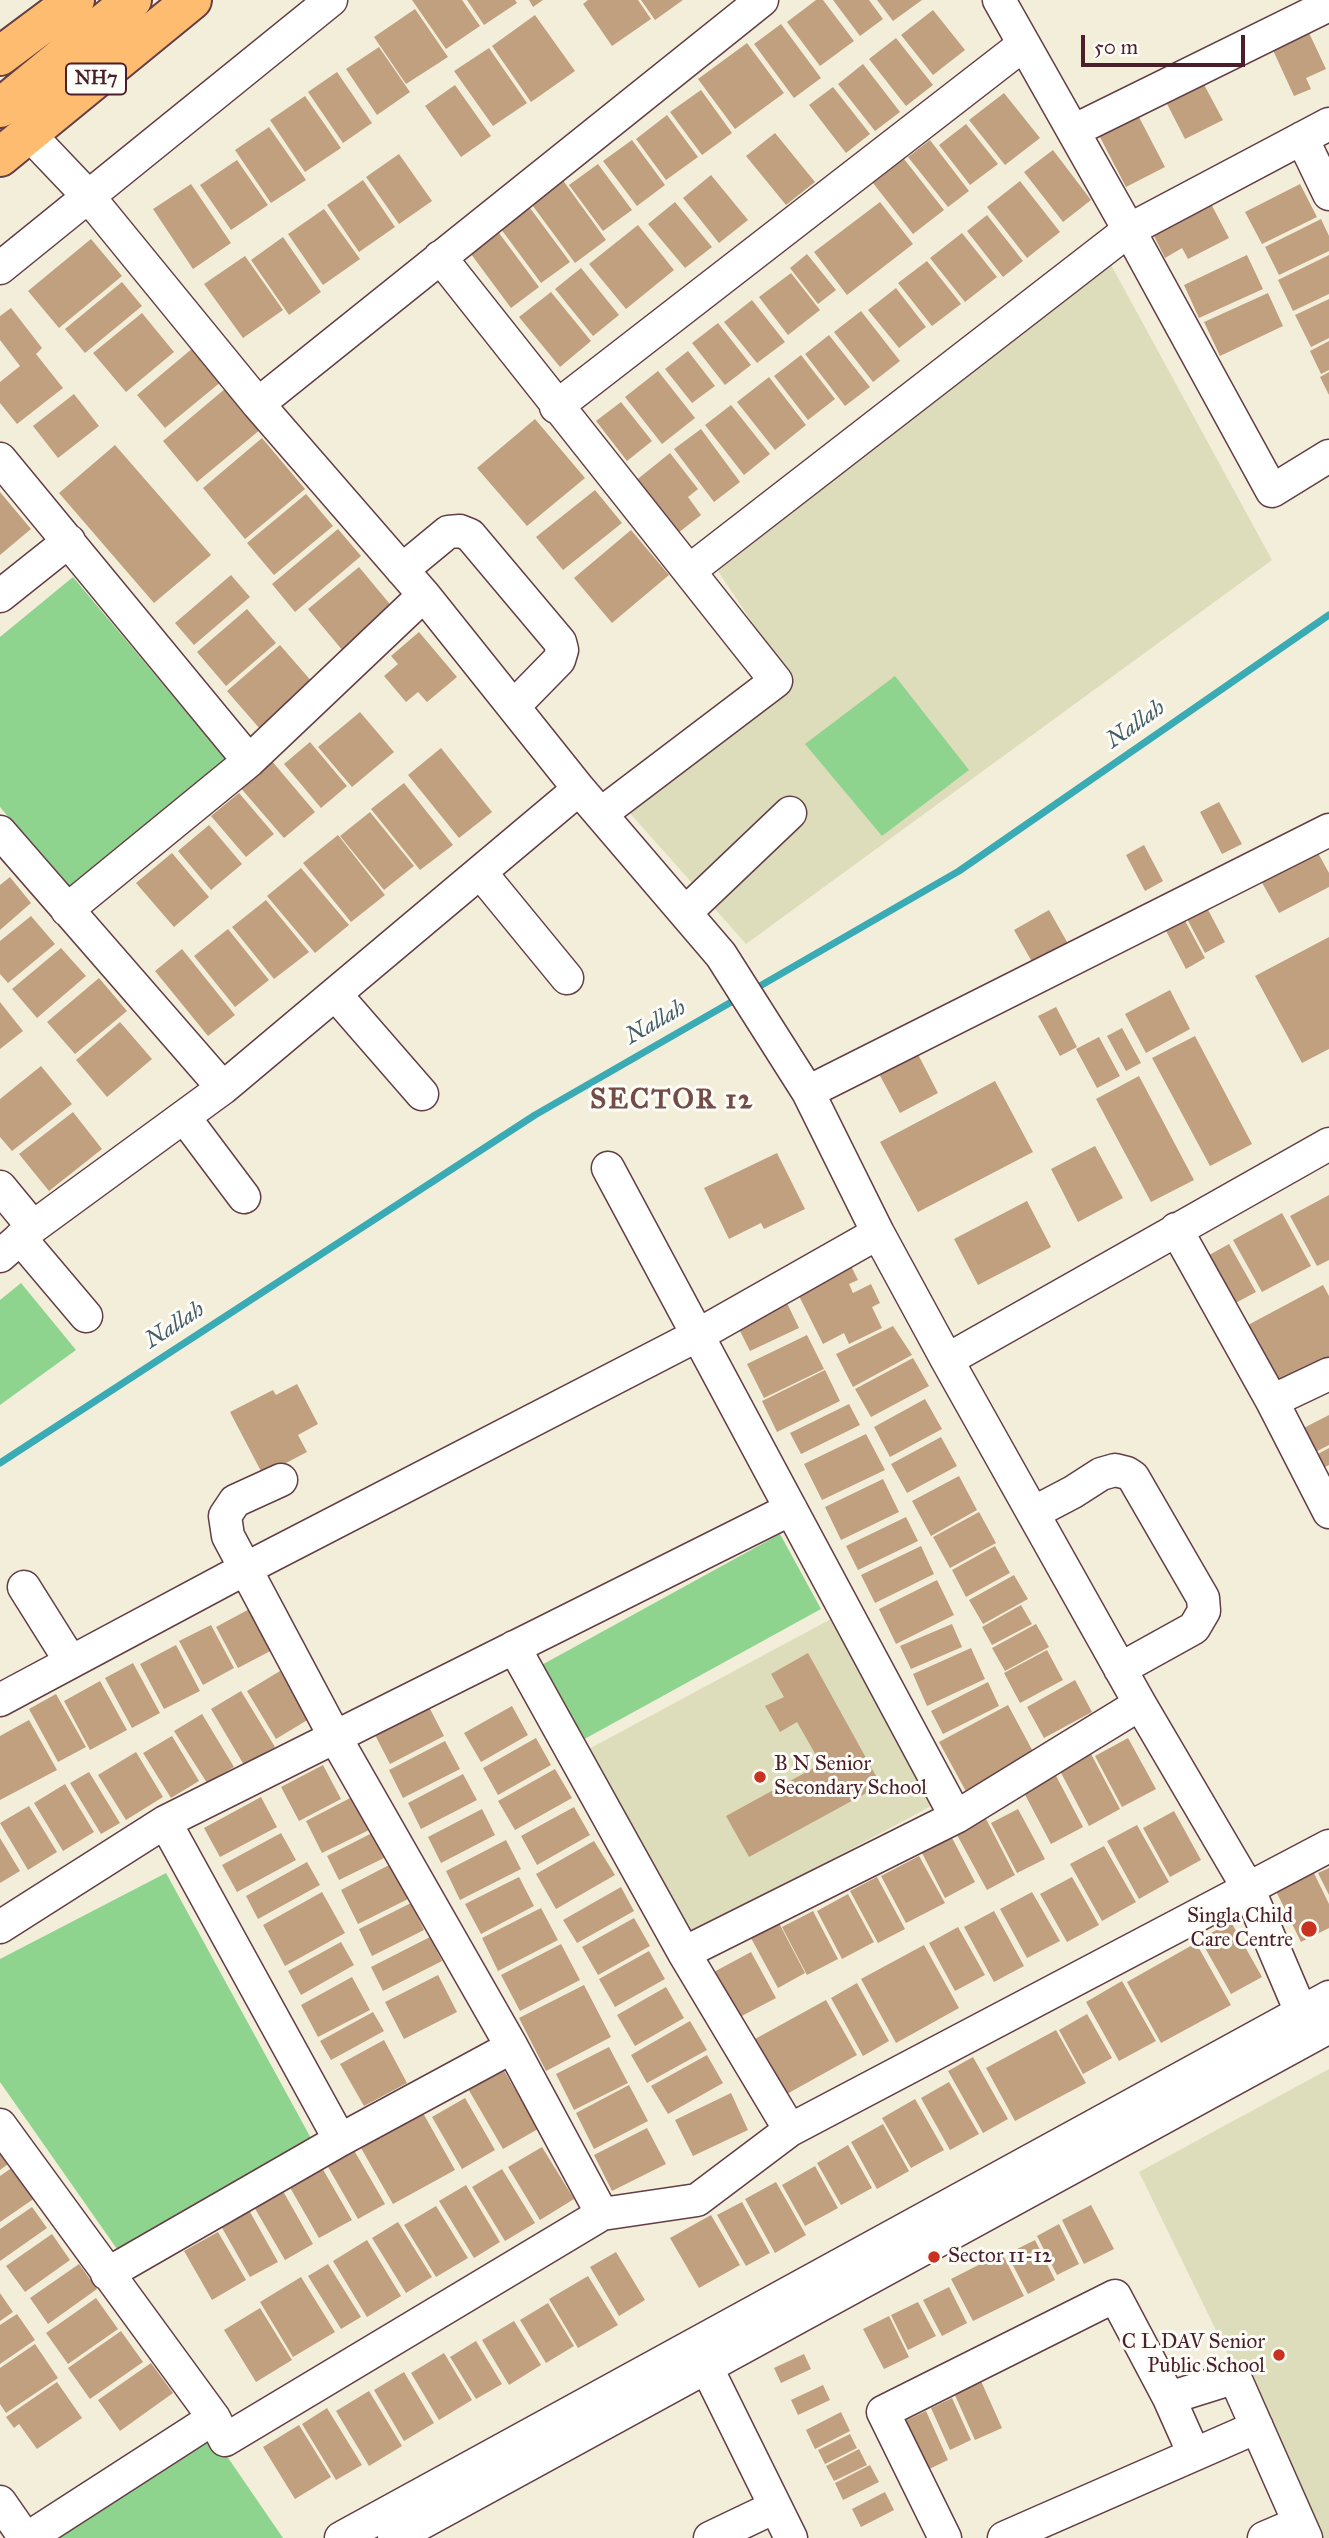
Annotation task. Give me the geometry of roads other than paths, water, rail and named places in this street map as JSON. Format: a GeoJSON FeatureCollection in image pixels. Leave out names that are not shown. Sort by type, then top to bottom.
{"type":"FeatureCollection","features":[{"type":"Feature","properties":{"kind":"highway"},"geometry":{"type":"LineString","coordinates":[[0,25],[33,0]]}},
{"type":"Feature","properties":{"kind":"highway"},"geometry":{"type":"LineString","coordinates":[[0,56],[75,0]]}},
{"type":"Feature","properties":{"kind":"highway"},"geometry":{"type":"LineString","coordinates":[[0,108],[132,0]]}},
{"type":"Feature","properties":{"kind":"highway","name":"NH7"},"geometry":{"type":"LineString","coordinates":[[14,145],[192,0]]}},
{"type":"Feature","properties":{"kind":"street"},"geometry":{"type":"LineString","coordinates":[[0,268],[331,0]]}},
{"type":"Feature","properties":{"kind":"street"},"geometry":{"type":"LineString","coordinates":[[258,404],[762,0]]}},
{"type":"Feature","properties":{"kind":"street"},"geometry":{"type":"LineString","coordinates":[[999,0],[1272,491],[1329,456]]}},
{"type":"Feature","properties":{"kind":"street"},"geometry":{"type":"LineString","coordinates":[[1073,131],[1329,5]]}},
{"type":"Feature","properties":{"kind":"street"},"geometry":{"type":"LineString","coordinates":[[556,407],[1023,44]]}},
{"type":"Feature","properties":{"kind":"street"},"geometry":{"type":"LineString","coordinates":[[689,571],[1129,230],[1316,131],[1329,194]]}},
{"type":"Feature","properties":{"kind":"street"},"geometry":{"type":"LineString","coordinates":[[14,145],[88,196],[258,404],[424,594],[579,789],[721,956],[808,1093],[878,1233],[947,1360],[1120,1669],[1248,1888],[1315,2025]]}},
{"type":"Feature","properties":{"kind":"street"},"geometry":{"type":"LineString","coordinates":[[440,257],[556,407],[776,681],[602,813]]}},
{"type":"Feature","properties":{"kind":"street"},"geometry":{"type":"LineString","coordinates":[[0,459],[249,761]]}},
{"type":"Feature","properties":{"kind":"street"},"geometry":{"type":"LineString","coordinates":[[402,569],[449,532],[460,531],[471,535],[560,642],[562,650],[559,660],[514,706]]}},
{"type":"Feature","properties":{"kind":"street"},"geometry":{"type":"LineString","coordinates":[[0,596],[69,541]]}},
{"type":"Feature","properties":{"kind":"street"},"geometry":{"type":"LineString","coordinates":[[67,910],[249,761],[424,594]]}},
{"type":"Feature","properties":{"kind":"street"},"geometry":{"type":"LineString","coordinates":[[18,1240],[223,1088],[579,789]]}},
{"type":"Feature","properties":{"kind":"street"},"geometry":{"type":"LineString","coordinates":[[685,913],[790,813]]}},
{"type":"Feature","properties":{"kind":"street"},"geometry":{"type":"LineString","coordinates":[[808,1093],[1329,830]]}},
{"type":"Feature","properties":{"kind":"street"},"geometry":{"type":"LineString","coordinates":[[0,832],[223,1088]]}},
{"type":"Feature","properties":{"kind":"street"},"geometry":{"type":"LineString","coordinates":[[480,872],[567,978]]}},
{"type":"Feature","properties":{"kind":"street"},"geometry":{"type":"LineString","coordinates":[[335,994],[422,1094]]}},
{"type":"Feature","properties":{"kind":"street"},"geometry":{"type":"LineString","coordinates":[[184,1117],[244,1197]]}},
{"type":"Feature","properties":{"kind":"street"},"geometry":{"type":"LineString","coordinates":[[947,1360],[1329,1144]]}},
{"type":"Feature","properties":{"kind":"street"},"geometry":{"type":"LineString","coordinates":[[608,1168],[956,1816]]}},
{"type":"Feature","properties":{"kind":"street"},"geometry":{"type":"LineString","coordinates":[[0,1187],[18,1240],[86,1315]]}},
{"type":"Feature","properties":{"kind":"street"},"geometry":{"type":"LineString","coordinates":[[1176,1229],[1272,1401],[1329,1512]]}},
{"type":"Feature","properties":{"kind":"street"},"geometry":{"type":"LineString","coordinates":[[0,1700],[245,1569],[698,1335],[878,1233]]}},
{"type":"Feature","properties":{"kind":"street"},"geometry":{"type":"LineString","coordinates":[[1272,1401],[1329,1374]]}},
{"type":"Feature","properties":{"kind":"street"},"geometry":{"type":"LineString","coordinates":[[1032,1513],[1101,1474],[1115,1470],[1127,1473],[1133,1477],[1202,1598],[1204,1611],[1194,1628],[1120,1669]]}},
{"type":"Feature","properties":{"kind":"street"},"geometry":{"type":"LineString","coordinates":[[281,1480],[235,1502],[225,1516],[228,1536],[335,1737],[512,2047],[602,2214]]}},
{"type":"Feature","properties":{"kind":"street"},"geometry":{"type":"LineString","coordinates":[[0,1927],[165,1822],[791,1509]]}},
{"type":"Feature","properties":{"kind":"street"},"geometry":{"type":"LineString","coordinates":[[24,1587],[71,1662]]}},
{"type":"Feature","properties":{"kind":"street"},"geometry":{"type":"LineString","coordinates":[[514,1647],[684,1953],[790,2130]]}},
{"type":"Feature","properties":{"kind":"street"},"geometry":{"type":"LineString","coordinates":[[684,1953],[956,1816],[1140,1704]]}},
{"type":"Feature","properties":{"kind":"street"},"geometry":{"type":"LineString","coordinates":[[165,1822],[341,2140]]}},
{"type":"Feature","properties":{"kind":"street"},"geometry":{"type":"LineString","coordinates":[[0,2125],[214,2418],[225,2440],[602,2214],[697,2200],[790,2130],[1329,1846]]}},
{"type":"Feature","properties":{"kind":"street"},"geometry":{"type":"LineString","coordinates":[[341,2538],[701,2356],[1315,2025],[1329,1997]]}},
{"type":"Feature","properties":{"kind":"street"},"geometry":{"type":"LineString","coordinates":[[107,2274],[341,2140],[512,2047]]}},
{"type":"Feature","properties":{"kind":"street"},"geometry":{"type":"LineString","coordinates":[[945,2538],[883,2413],[1115,2296],[1169,2399],[1194,2454]]}},
{"type":"Feature","properties":{"kind":"street"},"geometry":{"type":"LineString","coordinates":[[701,2356],[791,2538]]}},
{"type":"Feature","properties":{"kind":"street"},"geometry":{"type":"LineString","coordinates":[[394,2538],[701,2356]]}},
{"type":"Feature","properties":{"kind":"street"},"geometry":{"type":"LineString","coordinates":[[1169,2399],[1233,2378],[1236,2380],[1303,2530],[1264,2538]]}},
{"type":"Feature","properties":{"kind":"street"},"geometry":{"type":"LineString","coordinates":[[0,2502],[27,2538],[214,2418]]}},
{"type":"Feature","properties":{"kind":"street"},"geometry":{"type":"LineString","coordinates":[[1004,2538],[1256,2427]]}},
{"type":"Feature","properties":{"kind":"street"},"geometry":{"type":"LineString","coordinates":[[710,2538],[775,2507]]}},
{"type":"Feature","properties":{"kind":"waterway","name":"Nallah"},"geometry":{"type":"LineString","coordinates":[[753,990],[959,871],[1329,615]]}},
{"type":"Feature","properties":{"kind":"waterway","name":"Nallah"},"geometry":{"type":"LineString","coordinates":[[0,1463],[535,1115],[740,997]]}},
{"type":"Feature","properties":{"kind":"place","name":"B N Senior Secondary School"},"geometry":{"type":"Point","coordinates":[760,1777]}},
{"type":"Feature","properties":{"kind":"place","name":"Singla Child Care Centre"},"geometry":{"type":"Point","coordinates":[1309,1929]}},
{"type":"Feature","properties":{"kind":"place","name":"Sector 11-12"},"geometry":{"type":"Point","coordinates":[934,2257]}},
{"type":"Feature","properties":{"kind":"place","name":"C L DAV Senior Public School"},"geometry":{"type":"Point","coordinates":[1279,2355]}},
{"type":"Feature","properties":{"kind":"district","name":"SECTOR 12"},"geometry":{"type":"Point","coordinates":[672,1101]}}]}
